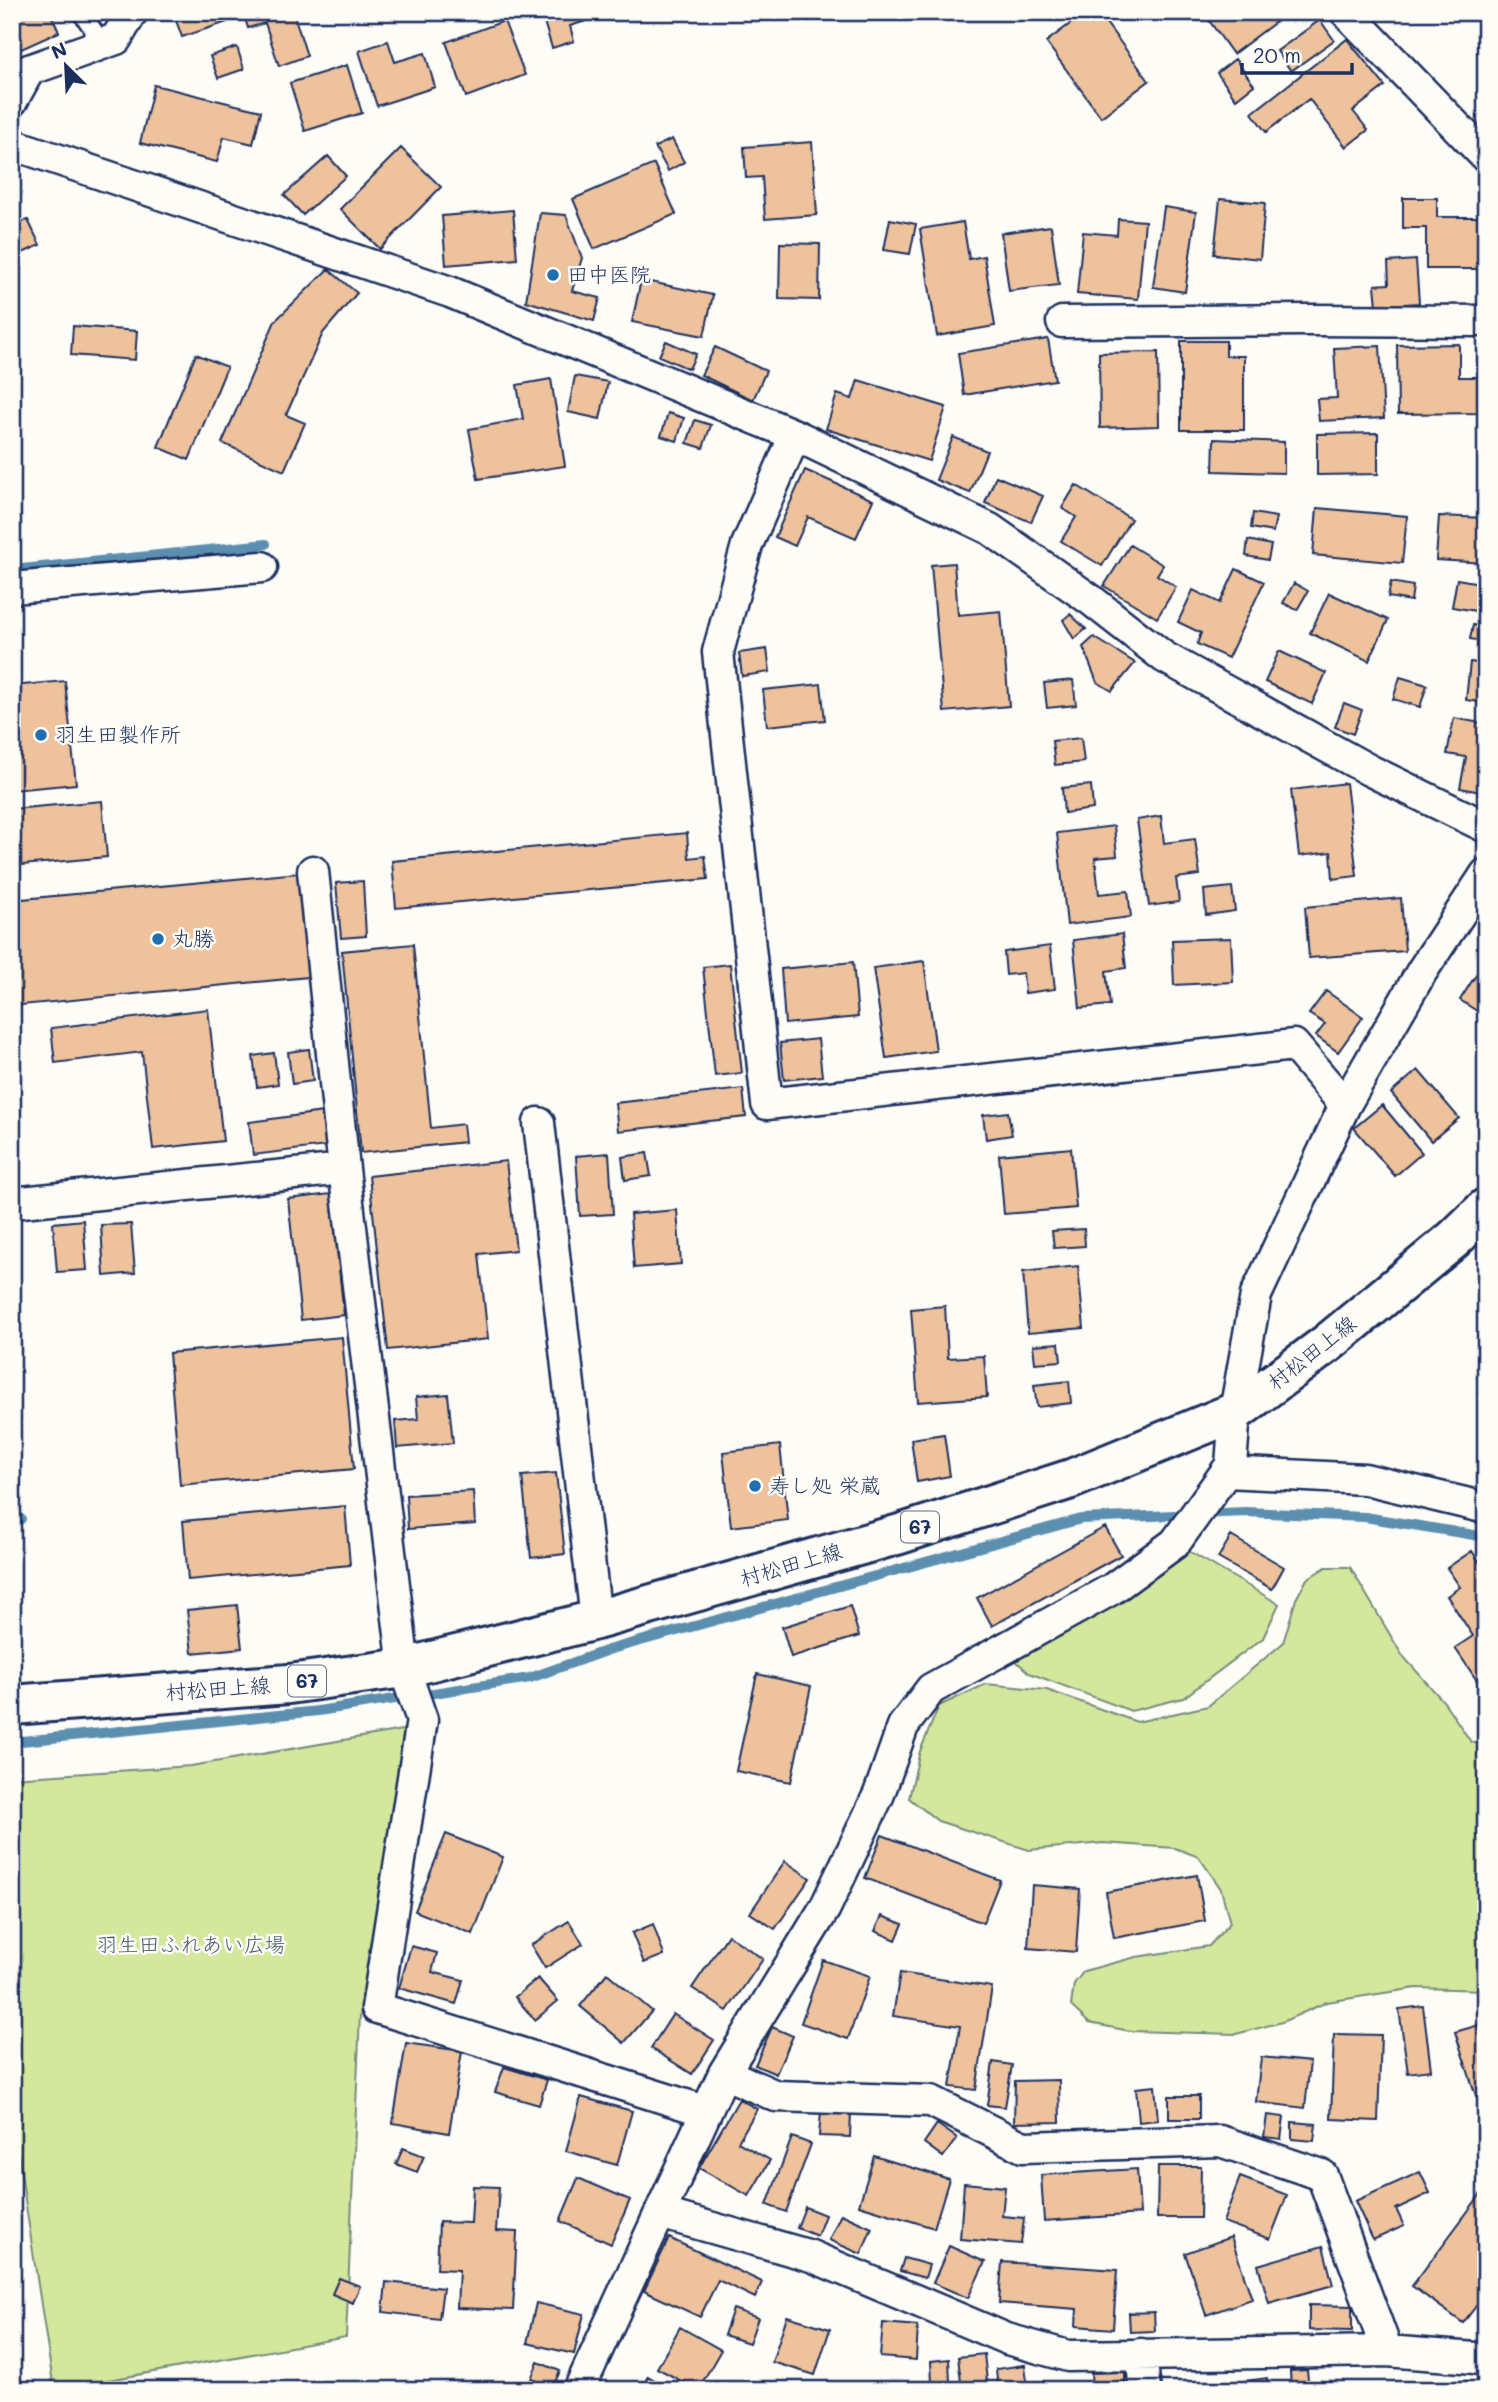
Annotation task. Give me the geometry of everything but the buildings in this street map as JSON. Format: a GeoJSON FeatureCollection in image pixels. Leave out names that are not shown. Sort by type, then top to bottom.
{"type":"FeatureCollection","features":[{"type":"Feature","properties":{"kind":"main road","name":"村松田上線"},"geometry":{"type":"LineString","coordinates":[[12,1705],[289,1684],[404,1668],[596,1620],[900,1534],[1071,1479],[1235,1412],[1338,1334],[1454,1239],[1486,1208]]}},
{"type":"Feature","properties":{"kind":"street"},"geometry":{"type":"LineString","coordinates":[[12,101],[29,70],[116,39],[132,12]]}},
{"type":"Feature","properties":{"kind":"street"},"geometry":{"type":"LineString","coordinates":[[1346,12],[1486,157]]}},
{"type":"Feature","properties":{"kind":"street"},"geometry":{"type":"LineString","coordinates":[[12,144],[450,292],[795,435],[990,529],[1091,600],[1164,657],[1370,770],[1486,827]]}},
{"type":"Feature","properties":{"kind":"street"},"geometry":{"type":"LineString","coordinates":[[1062,322],[1486,321]]}},
{"type":"Feature","properties":{"kind":"street"},"geometry":{"type":"LineString","coordinates":[[795,435],[747,545],[718,652],[766,1104],[1294,1045],[1345,1105]]}},
{"type":"Feature","properties":{"kind":"street"},"geometry":{"type":"LineString","coordinates":[[12,588],[262,567]]}},
{"type":"Feature","properties":{"kind":"street"},"geometry":{"type":"LineString","coordinates":[[313,871],[344,1169],[404,1668],[422,1720],[377,2008],[705,2111]]}},
{"type":"Feature","properties":{"kind":"street"},"geometry":{"type":"LineString","coordinates":[[579,2390],[724,2073],[825,1908],[879,1794],[903,1726],[931,1689],[1112,1589],[1175,1543],[1231,1465],[1235,1412],[1256,1295],[1345,1105],[1422,971],[1486,874]]}},
{"type":"Feature","properties":{"kind":"street"},"geometry":{"type":"LineString","coordinates":[[539,1124],[596,1620]]}},
{"type":"Feature","properties":{"kind":"street"},"geometry":{"type":"LineString","coordinates":[[12,1203],[344,1169]]}},
{"type":"Feature","properties":{"kind":"street"},"geometry":{"type":"LineString","coordinates":[[1226,1472],[1365,1479],[1486,1508]]}},
{"type":"Feature","properties":{"kind":"street"},"geometry":{"type":"LineString","coordinates":[[724,2073],[776,2096],[931,2101],[1023,2147],[1220,2141],[1322,2175],[1387,2351]]}},
{"type":"Feature","properties":{"kind":"street"},"geometry":{"type":"LineString","coordinates":[[660,2213],[811,2256],[1007,2339],[1068,2356],[1387,2351],[1486,2361]]}},
{"type":"Feature","properties":{"kind":"street"},"geometry":{"type":"LineString","coordinates":[[1141,2354],[1145,2390]]}},
{"type":"Feature","properties":{"kind":"lane"},"geometry":{"type":"LineString","coordinates":[[81,12],[103,44]]}},
{"type":"Feature","properties":{"kind":"green space"},"geometry":{"type":"Polygon","coordinates":[[[1175,1543],[1279,1604],[1263,1638],[1183,1698],[1131,1711],[1029,1673],[1003,1649],[1175,1543]]]}},
{"type":"Feature","properties":{"kind":"green space"},"geometry":{"type":"Polygon","coordinates":[[[1326,1567],[1350,1567],[1402,1655],[1444,1702],[1471,1742],[1486,1746],[1486,1990],[1416,1988],[1327,2002],[1282,2022],[1236,2034],[1130,2031],[1089,2023],[1071,2006],[1074,1984],[1084,1971],[1136,1957],[1209,1946],[1230,1923],[1221,1889],[1199,1857],[1175,1848],[1103,1843],[1029,1850],[938,1821],[909,1798],[920,1751],[939,1706],[986,1684],[1047,1690],[1137,1722],[1208,1706],[1283,1643],[1296,1599],[1307,1579],[1326,1567]]]}},
{"type":"Feature","properties":{"kind":"green space","name":"羽生田ふれあい広場"},"geometry":{"type":"Polygon","coordinates":[[[408,1729],[360,2015],[346,2337],[54,2390],[12,2114],[12,1778],[191,1766],[408,1729]]]}},
{"type":"Feature","properties":{"kind":"waterway"},"geometry":{"type":"LineString","coordinates":[[12,570],[266,544]]}},
{"type":"Feature","properties":{"kind":"waterway"},"geometry":{"type":"LineString","coordinates":[[12,1742],[318,1711],[530,1678],[608,1650],[1081,1519],[1245,1512],[1365,1517],[1486,1537]]}},
{"type":"Feature","properties":{"kind":"waterway"},"geometry":{"type":"LineString","coordinates":[[12,1520],[21,1519]]}},
{"type":"Feature","properties":{"kind":"place","name":"田中医院"},"geometry":{"type":"Point","coordinates":[553,275]}},
{"type":"Feature","properties":{"kind":"place","name":"羽生田製作所"},"geometry":{"type":"Point","coordinates":[41,735]}},
{"type":"Feature","properties":{"kind":"place","name":"丸勝"},"geometry":{"type":"Point","coordinates":[158,939]}},
{"type":"Feature","properties":{"kind":"place","name":"寿し処 栄蔵"},"geometry":{"type":"Point","coordinates":[755,1486]}}]}
